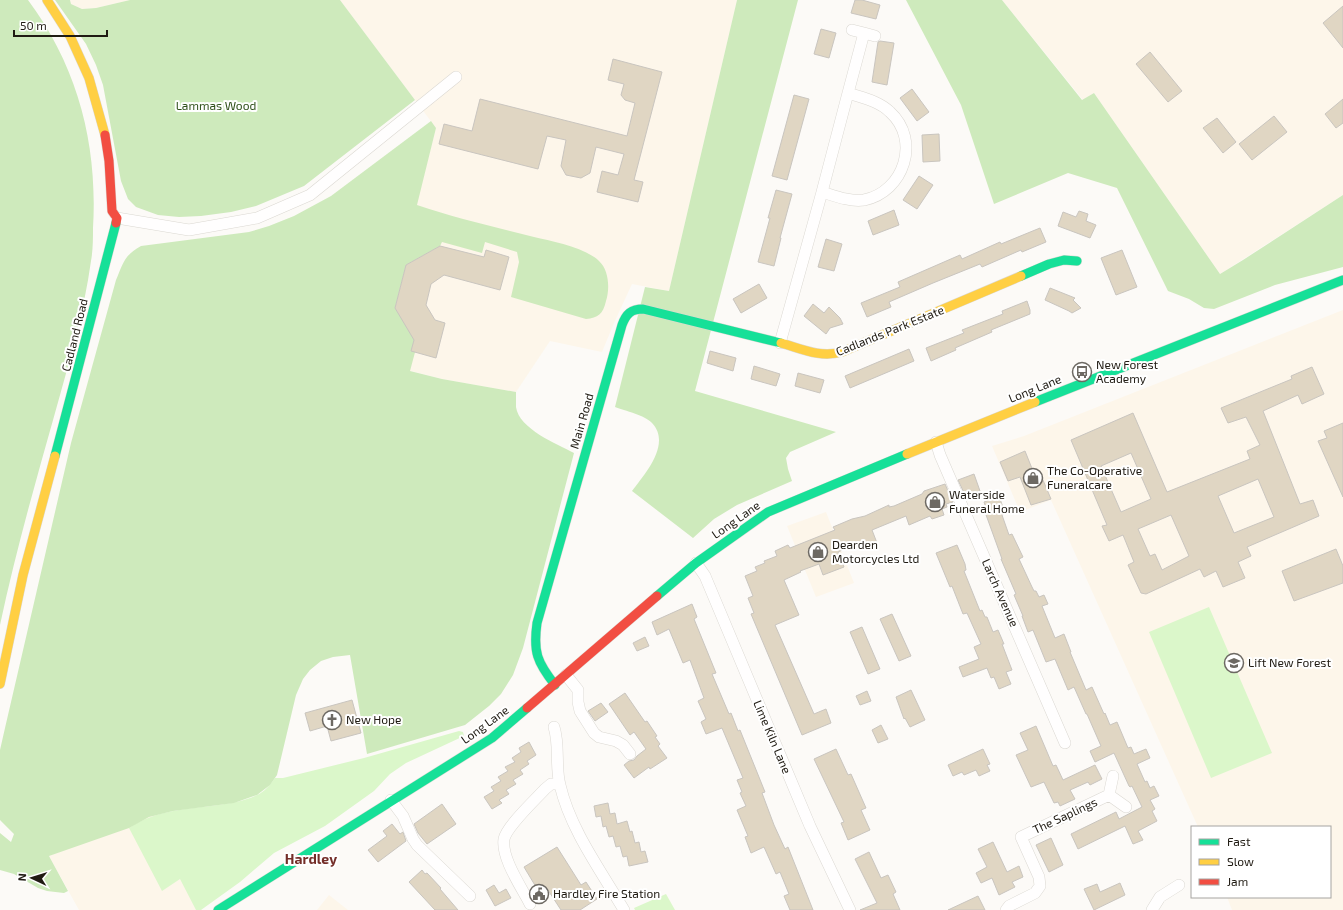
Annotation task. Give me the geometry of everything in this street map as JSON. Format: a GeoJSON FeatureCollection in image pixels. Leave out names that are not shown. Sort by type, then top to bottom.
{"type":"FeatureCollection","features":[{"type":"Feature","properties":{"kind":"street"},"geometry":{"type":"LineString","coordinates":[[47,0],[70,36],[89,78],[95,96],[104,132],[109,161],[112,211],[117,218],[189,230],[257,218],[310,195],[456,77]]}},
{"type":"Feature","properties":{"kind":"street"},"geometry":{"type":"LineString","coordinates":[[852,30],[875,36]]}},
{"type":"Feature","properties":{"kind":"street"},"geometry":{"type":"LineString","coordinates":[[780,342],[864,33]]}},
{"type":"Feature","properties":{"kind":"street"},"geometry":{"type":"LineString","coordinates":[[822,192],[849,200],[864,200],[874,197],[884,192],[891,186],[898,178],[904,163],[906,146],[903,132],[891,112],[878,103],[848,93]]}},
{"type":"Feature","properties":{"kind":"street","name":"Cadland Road"},"geometry":{"type":"LineString","coordinates":[[0,684],[24,575],[117,218]]}},
{"type":"Feature","properties":{"kind":"street","name":"Cadlands Park Estate"},"geometry":{"type":"LineString","coordinates":[[780,342],[818,354],[837,354],[1049,264],[1064,260],[1077,261]]}},
{"type":"Feature","properties":{"kind":"street","name":"Long Lane"},"geometry":{"type":"LineString","coordinates":[[218,910],[492,738],[696,563],[768,512],[936,442],[1343,280]]}},
{"type":"Feature","properties":{"kind":"street","name":"Main Road"},"geometry":{"type":"LineString","coordinates":[[555,685],[541,667],[538,658],[535,643],[538,622],[622,325],[627,313],[631,310],[643,309],[780,342]]}},
{"type":"Feature","properties":{"kind":"street","name":"Larch Avenue"},"geometry":{"type":"LineString","coordinates":[[936,442],[940,455],[1065,743]]}},
{"type":"Feature","properties":{"kind":"street","name":"Lime Kiln Lane"},"geometry":{"type":"LineString","coordinates":[[696,563],[705,576],[813,833],[850,910]]}},
{"type":"Feature","properties":{"kind":"street"},"geometry":{"type":"LineString","coordinates":[[566,675],[578,690],[580,711],[594,733],[599,737],[616,740],[623,745],[630,754]]}},
{"type":"Feature","properties":{"kind":"street"},"geometry":{"type":"LineString","coordinates":[[554,727],[557,739],[559,783],[568,811],[624,910]]}},
{"type":"Feature","properties":{"kind":"street"},"geometry":{"type":"LineString","coordinates":[[1113,776],[1109,795],[1126,807]]}},
{"type":"Feature","properties":{"kind":"street"},"geometry":{"type":"LineString","coordinates":[[530,904],[508,861],[504,848],[504,840],[508,830],[545,789],[551,784],[559,783]]}},
{"type":"Feature","properties":{"kind":"street","name":"The Saplings"},"geometry":{"type":"LineString","coordinates":[[1006,910],[1009,906],[1035,893],[1040,886],[1039,877],[1021,837],[1109,795]]}},
{"type":"Feature","properties":{"kind":"street"},"geometry":{"type":"LineString","coordinates":[[392,800],[417,845],[470,896]]}},
{"type":"Feature","properties":{"kind":"street"},"geometry":{"type":"LineString","coordinates":[[1152,910],[1160,897],[1179,885]]}},
{"type":"Feature","properties":{"kind":"shaded area"},"geometry":{"type":"Polygon","coordinates":[[[70,0],[130,0],[96,8],[82,9],[71,4],[70,0]]]}},
{"type":"Feature","properties":{"kind":"shaded area"},"geometry":{"type":"Polygon","coordinates":[[[340,0],[737,0],[669,291],[632,284],[602,352],[550,341],[516,392],[442,379],[376,362],[436,128],[340,0]]]}},
{"type":"Feature","properties":{"kind":"shaded area"},"geometry":{"type":"Polygon","coordinates":[[[1002,0],[1343,0],[1343,195],[1220,274],[1094,93],[1083,100],[1002,0]]]}},
{"type":"Feature","properties":{"kind":"shaded area","name":"Lift New Forest"},"geometry":{"type":"Polygon","coordinates":[[[1343,310],[1343,910],[1232,910],[1227,898],[1331,898],[1331,826],[1198,826],[1051,500],[1020,512],[992,446],[1024,436],[1343,310]]]}},
{"type":"Feature","properties":{"kind":"shaded area"},"geometry":{"type":"Polygon","coordinates":[[[826,512],[854,583],[816,597],[787,526],[826,512]]]}},
{"type":"Feature","properties":{"kind":"shaded area"},"geometry":{"type":"Polygon","coordinates":[[[156,811],[196,910],[79,910],[49,856],[156,811]]]}},
{"type":"Feature","properties":{"kind":"shaded area"},"geometry":{"type":"Polygon","coordinates":[[[329,895],[348,910],[317,910],[329,895]]]}},
{"type":"Feature","properties":{"kind":"green space"},"geometry":{"type":"Polygon","coordinates":[[[0,0],[28,0],[60,52],[72,80],[88,137],[94,197],[92,253],[80,318],[66,375],[12,572],[0,625],[0,0]]]}},
{"type":"Feature","properties":{"kind":"green space","name":"Lammas Wood"},"geometry":{"type":"Polygon","coordinates":[[[55,0],[70,0],[71,4],[82,9],[96,8],[130,0],[340,0],[415,100],[304,186],[256,206],[231,212],[179,217],[158,215],[136,207],[128,199],[121,181],[103,85],[96,65],[86,44],[55,0]]]}},
{"type":"Feature","properties":{"kind":"green space"},"geometry":{"type":"Polygon","coordinates":[[[737,0],[798,0],[695,391],[836,432],[790,452],[786,458],[792,481],[737,505],[714,519],[693,538],[632,491],[654,459],[658,450],[659,440],[657,431],[649,420],[615,407],[645,287],[669,291],[737,0]]]}},
{"type":"Feature","properties":{"kind":"green space"},"geometry":{"type":"Polygon","coordinates":[[[906,0],[1002,0],[1082,100],[1094,93],[1220,274],[1343,195],[1343,267],[1275,285],[1214,309],[1204,308],[1189,299],[1168,291],[1117,188],[1068,173],[994,204],[961,105],[906,0]]]}},
{"type":"Feature","properties":{"kind":"green space"},"geometry":{"type":"Polygon","coordinates":[[[431,121],[436,128],[417,205],[460,218],[559,243],[586,252],[599,261],[605,269],[608,280],[607,296],[602,312],[594,318],[586,319],[511,297],[519,262],[517,252],[485,242],[482,253],[442,242],[440,246],[406,265],[395,308],[418,341],[410,371],[442,379],[516,392],[516,407],[524,422],[540,435],[574,453],[523,648],[513,675],[501,694],[489,706],[465,725],[367,754],[350,655],[333,657],[321,661],[310,670],[303,679],[296,695],[277,775],[270,785],[257,795],[234,803],[173,811],[149,817],[129,828],[49,856],[68,891],[64,893],[47,891],[38,888],[14,874],[0,870],[0,833],[11,842],[14,834],[0,820],[0,750],[71,443],[116,280],[127,256],[141,246],[249,232],[294,216],[331,196],[431,121]]]}},
{"type":"Feature","properties":{"kind":"green space"},"geometry":{"type":"Polygon","coordinates":[[[1209,607],[1272,753],[1211,778],[1149,632],[1209,607]]]}},
{"type":"Feature","properties":{"kind":"green space"},"geometry":{"type":"Polygon","coordinates":[[[459,731],[463,732],[464,736],[406,763],[390,774],[374,791],[325,826],[274,853],[240,882],[201,910],[196,910],[180,879],[162,891],[129,828],[150,817],[172,811],[238,802],[248,799],[262,792],[275,778],[283,778],[364,758],[459,731]]]}},
{"type":"Feature","properties":{"kind":"green space"},"geometry":{"type":"Polygon","coordinates":[[[666,894],[675,910],[635,910],[634,908],[666,894]]]}},
{"type":"Feature","properties":{"kind":"building"},"geometry":{"type":"Polygon","coordinates":[[[855,0],[862,0],[880,5],[876,19],[851,13],[855,0]]]}},
{"type":"Feature","properties":{"kind":"building"},"geometry":{"type":"Polygon","coordinates":[[[1343,6],[1343,48],[1323,23],[1343,6]]]}},
{"type":"Feature","properties":{"kind":"building"},"geometry":{"type":"Polygon","coordinates":[[[821,29],[836,33],[829,58],[814,54],[821,29]]]}},
{"type":"Feature","properties":{"kind":"building"},"geometry":{"type":"Polygon","coordinates":[[[878,42],[894,43],[887,85],[872,82],[878,42]]]}},
{"type":"Feature","properties":{"kind":"building"},"geometry":{"type":"Polygon","coordinates":[[[1150,52],[1182,91],[1168,102],[1136,64],[1150,52]]]}},
{"type":"Feature","properties":{"kind":"building"},"geometry":{"type":"Polygon","coordinates":[[[613,59],[662,72],[634,180],[643,182],[638,202],[597,192],[602,171],[618,175],[624,154],[596,147],[590,173],[581,178],[566,175],[561,166],[566,140],[547,136],[538,169],[439,144],[444,124],[472,131],[480,99],[627,136],[635,103],[625,100],[621,95],[624,84],[608,80],[613,59]]]}},
{"type":"Feature","properties":{"kind":"building"},"geometry":{"type":"Polygon","coordinates":[[[912,89],[929,112],[917,121],[900,98],[912,89]]]}},
{"type":"Feature","properties":{"kind":"building"},"geometry":{"type":"Polygon","coordinates":[[[794,95],[809,99],[787,180],[772,176],[794,95]]]}},
{"type":"Feature","properties":{"kind":"building"},"geometry":{"type":"Polygon","coordinates":[[[1343,99],[1343,123],[1336,128],[1325,114],[1343,99]]]}},
{"type":"Feature","properties":{"kind":"building"},"geometry":{"type":"Polygon","coordinates":[[[1274,116],[1287,132],[1252,160],[1239,144],[1274,116]]]}},
{"type":"Feature","properties":{"kind":"building"},"geometry":{"type":"Polygon","coordinates":[[[1217,118],[1236,142],[1223,153],[1203,128],[1217,118]]]}},
{"type":"Feature","properties":{"kind":"building"},"geometry":{"type":"Polygon","coordinates":[[[939,134],[940,161],[923,162],[922,135],[939,134]]]}},
{"type":"Feature","properties":{"kind":"building"},"geometry":{"type":"Polygon","coordinates":[[[919,176],[933,185],[917,209],[903,200],[919,176]]]}},
{"type":"Feature","properties":{"kind":"building"},"geometry":{"type":"Polygon","coordinates":[[[776,190],[792,194],[774,266],[758,262],[776,190]]]}},
{"type":"Feature","properties":{"kind":"building"},"geometry":{"type":"Polygon","coordinates":[[[894,210],[899,225],[873,235],[868,221],[894,210]]]}},
{"type":"Feature","properties":{"kind":"building"},"geometry":{"type":"Polygon","coordinates":[[[1079,211],[1088,214],[1086,221],[1096,225],[1090,238],[1058,226],[1063,212],[1076,217],[1079,211]]]}},
{"type":"Feature","properties":{"kind":"building"},"geometry":{"type":"Polygon","coordinates":[[[1040,228],[1046,242],[1022,252],[1021,250],[982,267],[980,264],[933,283],[889,302],[891,307],[867,317],[861,303],[900,287],[898,282],[960,255],[962,259],[1000,242],[1001,244],[1040,228]]]}},
{"type":"Feature","properties":{"kind":"building"},"geometry":{"type":"Polygon","coordinates":[[[826,239],[842,244],[834,271],[818,267],[826,239]]]}},
{"type":"Feature","properties":{"kind":"building"},"geometry":{"type":"Polygon","coordinates":[[[440,246],[484,257],[486,250],[509,257],[500,290],[444,275],[431,284],[426,305],[435,320],[445,323],[436,358],[411,351],[414,340],[395,308],[406,265],[440,246]]]}},
{"type":"Feature","properties":{"kind":"building"},"geometry":{"type":"Polygon","coordinates":[[[1122,250],[1137,287],[1116,295],[1101,258],[1122,250]]]}},
{"type":"Feature","properties":{"kind":"building"},"geometry":{"type":"Polygon","coordinates":[[[759,284],[767,298],[741,313],[733,299],[759,284]]]}},
{"type":"Feature","properties":{"kind":"building"},"geometry":{"type":"Polygon","coordinates":[[[1050,288],[1075,298],[1073,300],[1081,308],[1072,313],[1045,300],[1050,288]]]}},
{"type":"Feature","properties":{"kind":"building"},"geometry":{"type":"Polygon","coordinates":[[[1027,301],[1030,314],[991,330],[992,332],[955,348],[956,350],[931,361],[926,348],[964,333],[962,330],[1003,314],[1002,311],[1027,301]]]}},
{"type":"Feature","properties":{"kind":"building"},"geometry":{"type":"Polygon","coordinates":[[[813,304],[824,313],[829,307],[840,318],[843,324],[830,328],[826,334],[804,316],[813,304]]]}},
{"type":"Feature","properties":{"kind":"building"},"geometry":{"type":"Polygon","coordinates":[[[909,349],[914,361],[850,388],[845,376],[909,349]]]}},
{"type":"Feature","properties":{"kind":"building"},"geometry":{"type":"Polygon","coordinates":[[[710,351],[736,358],[733,371],[707,363],[710,351]]]}},
{"type":"Feature","properties":{"kind":"building"},"geometry":{"type":"Polygon","coordinates":[[[754,366],[780,374],[776,386],[751,379],[754,366]]]}},
{"type":"Feature","properties":{"kind":"building"},"geometry":{"type":"Polygon","coordinates":[[[1312,367],[1324,394],[1302,404],[1298,395],[1263,411],[1300,504],[1313,500],[1319,516],[1247,547],[1251,556],[1238,562],[1245,578],[1223,587],[1216,571],[1204,577],[1200,569],[1146,594],[1141,593],[1128,565],[1134,562],[1123,535],[1109,541],[1102,526],[1107,525],[1071,440],[1133,413],[1167,492],[1250,459],[1247,451],[1260,445],[1246,417],[1228,423],[1221,408],[1292,379],[1291,376],[1312,367]],[[1131,453],[1101,466],[1121,512],[1151,499],[1131,453]],[[1258,479],[1218,496],[1234,533],[1274,517],[1258,479]],[[1171,515],[1138,529],[1150,556],[1155,554],[1162,570],[1189,556],[1171,515]]]}},
{"type":"Feature","properties":{"kind":"building"},"geometry":{"type":"Polygon","coordinates":[[[798,373],[824,380],[820,393],[795,386],[798,373]]]}},
{"type":"Feature","properties":{"kind":"building"},"geometry":{"type":"Polygon","coordinates":[[[1343,423],[1343,497],[1318,441],[1327,438],[1324,431],[1343,423]]]}},
{"type":"Feature","properties":{"kind":"building","name":"The Co-Operative Funeralcare"},"geometry":{"type":"Polygon","coordinates":[[[1025,451],[1035,476],[1040,473],[1051,499],[1031,505],[1020,477],[1008,481],[1000,462],[1025,451]]]}},
{"type":"Feature","properties":{"kind":"building"},"geometry":{"type":"Polygon","coordinates":[[[974,474],[980,491],[966,497],[958,480],[974,474]]]}},
{"type":"Feature","properties":{"kind":"building"},"geometry":{"type":"Polygon","coordinates":[[[945,484],[953,502],[946,504],[947,507],[942,509],[944,515],[932,519],[930,516],[909,525],[906,516],[872,530],[877,543],[867,547],[864,541],[838,552],[844,567],[823,575],[819,564],[800,571],[801,572],[784,580],[799,615],[775,625],[814,714],[826,709],[831,723],[802,735],[751,614],[754,613],[748,598],[753,596],[745,576],[757,571],[755,567],[765,563],[764,561],[777,556],[775,551],[788,545],[790,548],[835,530],[833,527],[852,519],[865,516],[889,505],[889,507],[894,506],[922,494],[924,491],[945,484]]]}},
{"type":"Feature","properties":{"kind":"building"},"geometry":{"type":"Polygon","coordinates":[[[999,496],[1005,513],[1002,515],[1009,535],[1012,534],[1023,557],[1019,559],[1034,591],[1036,591],[1039,597],[1044,595],[1048,604],[1042,606],[1055,638],[1064,634],[1086,690],[1092,687],[1110,725],[1117,722],[1128,748],[1131,747],[1134,754],[1146,749],[1150,758],[1137,764],[1145,782],[1147,781],[1150,788],[1154,786],[1159,796],[1150,800],[1155,809],[1152,811],[1157,821],[1138,831],[1143,840],[1133,844],[1125,826],[1078,849],[1071,834],[1116,812],[1119,819],[1142,807],[1132,786],[1129,786],[1114,753],[1095,762],[1090,751],[1101,746],[1074,687],[1068,690],[1055,659],[1046,662],[1033,630],[1028,632],[1014,595],[1016,594],[1001,559],[985,512],[987,511],[984,502],[999,496]]]}},
{"type":"Feature","properties":{"kind":"building"},"geometry":{"type":"Polygon","coordinates":[[[957,545],[965,564],[966,570],[964,571],[980,611],[982,610],[985,617],[987,617],[993,632],[998,630],[1012,670],[1006,672],[1011,684],[999,689],[994,677],[991,678],[987,668],[963,677],[959,667],[979,659],[974,647],[981,644],[967,613],[963,614],[952,586],[950,587],[936,553],[957,545]]]}},
{"type":"Feature","properties":{"kind":"building"},"geometry":{"type":"Polygon","coordinates":[[[1336,549],[1343,566],[1343,583],[1294,601],[1282,571],[1336,549]]]}},
{"type":"Feature","properties":{"kind":"building"},"geometry":{"type":"Polygon","coordinates":[[[692,604],[697,617],[694,619],[716,673],[712,674],[729,714],[731,713],[738,731],[740,730],[765,792],[762,793],[774,825],[785,849],[788,847],[813,910],[790,910],[784,896],[789,894],[780,872],[776,874],[764,847],[751,853],[745,837],[748,836],[737,810],[746,806],[740,793],[742,792],[737,780],[743,778],[722,728],[706,734],[701,722],[706,719],[698,701],[704,698],[690,660],[683,663],[669,629],[657,635],[652,622],[692,604]]]}},
{"type":"Feature","properties":{"kind":"building"},"geometry":{"type":"Polygon","coordinates":[[[892,614],[911,656],[899,661],[880,619],[892,614]]]}},
{"type":"Feature","properties":{"kind":"building"},"geometry":{"type":"Polygon","coordinates":[[[862,627],[880,669],[868,674],[850,632],[862,627]]]}},
{"type":"Feature","properties":{"kind":"building"},"geometry":{"type":"Polygon","coordinates":[[[645,637],[649,646],[637,651],[633,643],[645,637]]]}},
{"type":"Feature","properties":{"kind":"building"},"geometry":{"type":"Polygon","coordinates":[[[911,690],[925,720],[910,727],[905,718],[904,719],[896,697],[911,690]]]}},
{"type":"Feature","properties":{"kind":"building"},"geometry":{"type":"Polygon","coordinates":[[[867,691],[871,701],[860,705],[856,696],[867,691]]]}},
{"type":"Feature","properties":{"kind":"building"},"geometry":{"type":"Polygon","coordinates":[[[625,693],[645,722],[647,721],[657,736],[655,737],[660,744],[658,746],[667,758],[650,769],[649,767],[634,778],[624,765],[629,761],[634,760],[646,749],[634,732],[630,735],[609,704],[625,693]]]}},
{"type":"Feature","properties":{"kind":"building","name":"New Hope"},"geometry":{"type":"Polygon","coordinates":[[[352,700],[361,733],[331,741],[327,726],[310,731],[305,713],[352,700]]]}},
{"type":"Feature","properties":{"kind":"building"},"geometry":{"type":"Polygon","coordinates":[[[601,703],[608,712],[595,721],[588,711],[601,703]]]}},
{"type":"Feature","properties":{"kind":"building"},"geometry":{"type":"Polygon","coordinates":[[[881,725],[888,739],[878,743],[872,730],[881,725]]]}},
{"type":"Feature","properties":{"kind":"building"},"geometry":{"type":"Polygon","coordinates":[[[1036,726],[1053,766],[1056,765],[1063,780],[1095,765],[1102,779],[1090,785],[1088,782],[1070,790],[1075,799],[1060,806],[1058,802],[1054,803],[1044,782],[1031,787],[1016,755],[1028,750],[1020,733],[1036,726]]]}},
{"type":"Feature","properties":{"kind":"building"},"geometry":{"type":"Polygon","coordinates":[[[529,742],[536,755],[527,761],[529,764],[520,770],[523,774],[513,780],[516,784],[506,790],[509,794],[499,800],[502,803],[492,809],[484,797],[494,791],[491,787],[501,781],[498,777],[508,771],[505,767],[515,762],[512,758],[521,752],[519,748],[529,742]]]}},
{"type":"Feature","properties":{"kind":"building"},"geometry":{"type":"Polygon","coordinates":[[[836,749],[848,775],[851,774],[866,808],[861,810],[870,830],[848,840],[841,823],[844,822],[814,759],[836,749]]]}},
{"type":"Feature","properties":{"kind":"building"},"geometry":{"type":"Polygon","coordinates":[[[983,749],[990,764],[987,765],[990,771],[979,776],[976,770],[964,775],[962,772],[953,776],[948,765],[983,749]]]}},
{"type":"Feature","properties":{"kind":"building"},"geometry":{"type":"Polygon","coordinates":[[[608,803],[610,814],[615,813],[617,824],[627,821],[630,832],[632,831],[635,843],[639,842],[641,852],[645,851],[648,862],[629,866],[627,856],[623,857],[620,846],[616,847],[613,836],[609,837],[606,826],[603,827],[601,816],[596,817],[594,806],[608,803]]]}},
{"type":"Feature","properties":{"kind":"building"},"geometry":{"type":"Polygon","coordinates":[[[442,804],[456,824],[427,844],[418,833],[414,824],[442,804]]]}},
{"type":"Feature","properties":{"kind":"building"},"geometry":{"type":"Polygon","coordinates":[[[392,824],[400,834],[403,832],[406,841],[378,862],[368,850],[387,836],[383,831],[392,824]]]}},
{"type":"Feature","properties":{"kind":"building"},"geometry":{"type":"Polygon","coordinates":[[[1051,838],[1063,865],[1049,872],[1036,845],[1051,838]]]}},
{"type":"Feature","properties":{"kind":"building"},"geometry":{"type":"Polygon","coordinates":[[[993,842],[1007,872],[1019,866],[1023,877],[1012,882],[1015,887],[999,895],[992,878],[981,883],[976,873],[987,867],[978,849],[993,842]]]}},
{"type":"Feature","properties":{"kind":"building"},"geometry":{"type":"Polygon","coordinates":[[[557,847],[581,885],[586,882],[597,899],[580,910],[561,910],[546,887],[539,892],[524,867],[557,847]]]}},
{"type":"Feature","properties":{"kind":"building"},"geometry":{"type":"Polygon","coordinates":[[[869,852],[881,878],[888,875],[896,892],[893,894],[900,910],[860,910],[877,903],[855,859],[869,852]]]}},
{"type":"Feature","properties":{"kind":"building"},"geometry":{"type":"Polygon","coordinates":[[[422,870],[425,874],[427,873],[441,888],[440,889],[458,910],[435,910],[409,882],[422,870]]]}},
{"type":"Feature","properties":{"kind":"building"},"geometry":{"type":"Polygon","coordinates":[[[1120,883],[1125,895],[1094,910],[1084,889],[1097,884],[1100,892],[1120,883]]]}},
{"type":"Feature","properties":{"kind":"building"},"geometry":{"type":"Polygon","coordinates":[[[494,885],[499,893],[506,889],[511,898],[495,906],[486,890],[494,885]]]}},
{"type":"Feature","properties":{"kind":"building"},"geometry":{"type":"Polygon","coordinates":[[[978,896],[985,910],[948,910],[978,896]]]}},
{"type":"Feature","properties":{"kind":"traffic: fast"},"geometry":{"type":"LineString","coordinates":[[55,456],[116,223]]}},
{"type":"Feature","properties":{"kind":"traffic: fast"},"geometry":{"type":"LineString","coordinates":[[1021,276],[1049,264],[1064,260],[1077,261]]}},
{"type":"Feature","properties":{"kind":"traffic: fast"},"geometry":{"type":"LineString","coordinates":[[1035,402],[1343,280]]}},
{"type":"Feature","properties":{"kind":"traffic: fast"},"geometry":{"type":"LineString","coordinates":[[555,685],[540,663],[536,649],[537,623],[625,318],[632,311],[643,309],[781,343]]}},
{"type":"Feature","properties":{"kind":"traffic: fast"},"geometry":{"type":"LineString","coordinates":[[657,596],[696,563],[768,512],[907,454]]}},
{"type":"Feature","properties":{"kind":"traffic: fast"},"geometry":{"type":"LineString","coordinates":[[218,910],[492,738],[527,708]]}},
{"type":"Feature","properties":{"kind":"traffic: slow"},"geometry":{"type":"LineString","coordinates":[[47,0],[70,36],[89,78],[105,135]]}},
{"type":"Feature","properties":{"kind":"traffic: slow"},"geometry":{"type":"LineString","coordinates":[[781,343],[819,353],[834,354],[842,352],[1021,276]]}},
{"type":"Feature","properties":{"kind":"traffic: slow"},"geometry":{"type":"LineString","coordinates":[[907,454],[1035,402]]}},
{"type":"Feature","properties":{"kind":"traffic: slow"},"geometry":{"type":"LineString","coordinates":[[0,684],[23,575],[55,456]]}},
{"type":"Feature","properties":{"kind":"traffic: jam"},"geometry":{"type":"LineString","coordinates":[[105,135],[109,161],[112,211],[117,218],[116,223]]}},
{"type":"Feature","properties":{"kind":"traffic: jam"},"geometry":{"type":"LineString","coordinates":[[527,708],[657,596]]}},
{"type":"Feature","properties":{"kind":"place","name":"New Forest Academy"},"geometry":{"type":"Point","coordinates":[1082,372]}},
{"type":"Feature","properties":{"kind":"place","name":"The Co-Operative Funeralcare"},"geometry":{"type":"Point","coordinates":[1033,478]}},
{"type":"Feature","properties":{"kind":"place","name":"Waterside Funeral Home"},"geometry":{"type":"Point","coordinates":[935,502]}},
{"type":"Feature","properties":{"kind":"place","name":"Dearden Motorcycles Ltd"},"geometry":{"type":"Point","coordinates":[818,552]}},
{"type":"Feature","properties":{"kind":"place","name":"Lift New Forest"},"geometry":{"type":"Point","coordinates":[1234,663]}},
{"type":"Feature","properties":{"kind":"place","name":"New Hope"},"geometry":{"type":"Point","coordinates":[332,720]}},
{"type":"Feature","properties":{"kind":"place","name":"Hardley Fire Station"},"geometry":{"type":"Point","coordinates":[539,894]}},
{"type":"Feature","properties":{"kind":"district","name":"Hardley"},"geometry":{"type":"Point","coordinates":[311,859]}}]}
